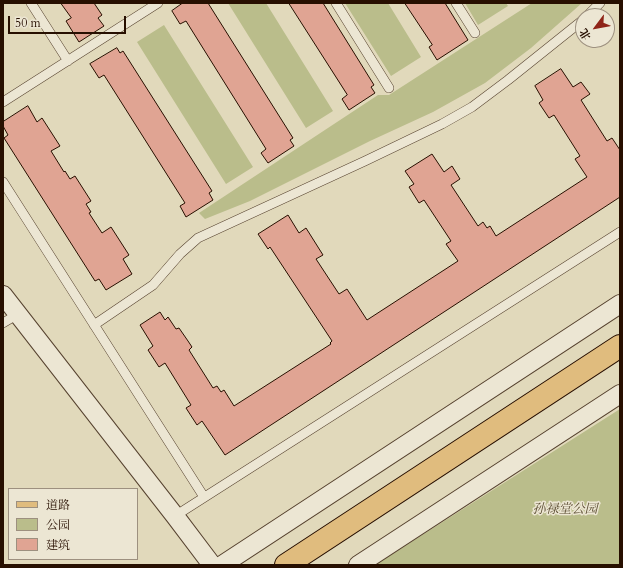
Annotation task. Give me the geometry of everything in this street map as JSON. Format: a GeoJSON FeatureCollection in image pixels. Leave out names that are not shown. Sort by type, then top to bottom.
{"type":"FeatureCollection","features":[{"type":"Feature","properties":{"kind":"main road"},"geometry":{"type":"LineString","coordinates":[[286,565],[620,346]]}},
{"type":"Feature","properties":{"kind":"main road"},"geometry":{"type":"LineString","coordinates":[[300,565],[620,356]]}},
{"type":"Feature","properties":{"kind":"street"},"geometry":{"type":"LineString","coordinates":[[3,295],[10,319],[175,516],[212,565]]}},
{"type":"Feature","properties":{"kind":"street"},"geometry":{"type":"LineString","coordinates":[[222,565],[620,304]]}},
{"type":"Feature","properties":{"kind":"street"},"geometry":{"type":"LineString","coordinates":[[358,565],[620,394]]}},
{"type":"Feature","properties":{"kind":"lane"},"geometry":{"type":"LineString","coordinates":[[31,3],[68,61]]}},
{"type":"Feature","properties":{"kind":"lane"},"geometry":{"type":"LineString","coordinates":[[3,102],[158,3]]}},
{"type":"Feature","properties":{"kind":"lane"},"geometry":{"type":"LineString","coordinates":[[336,3],[389,88]]}},
{"type":"Feature","properties":{"kind":"lane"},"geometry":{"type":"LineString","coordinates":[[456,3],[475,33]]}},
{"type":"Feature","properties":{"kind":"lane"},"geometry":{"type":"LineString","coordinates":[[94,325],[153,285],[180,254],[198,238],[358,165],[442,124],[472,107],[575,26]]}},
{"type":"Feature","properties":{"kind":"lane"},"geometry":{"type":"LineString","coordinates":[[3,182],[204,497]]}},
{"type":"Feature","properties":{"kind":"lane"},"geometry":{"type":"LineString","coordinates":[[175,516],[620,232]]}},
{"type":"Feature","properties":{"kind":"green space"},"geometry":{"type":"Polygon","coordinates":[[[228,3],[266,3],[333,111],[306,128],[228,3]]]}},
{"type":"Feature","properties":{"kind":"green space"},"geometry":{"type":"Polygon","coordinates":[[[345,3],[388,3],[421,57],[391,76],[345,3]]]}},
{"type":"Feature","properties":{"kind":"green space"},"geometry":{"type":"Polygon","coordinates":[[[465,3],[506,3],[508,6],[478,25],[465,3]]]}},
{"type":"Feature","properties":{"kind":"green space"},"geometry":{"type":"Polygon","coordinates":[[[532,3],[582,3],[531,48],[485,83],[433,112],[370,141],[250,201],[205,219],[199,213],[378,95],[389,95],[532,3]]]}},
{"type":"Feature","properties":{"kind":"green space"},"geometry":{"type":"Polygon","coordinates":[[[164,25],[253,167],[226,184],[137,42],[164,25]]]}},
{"type":"Feature","properties":{"kind":"green space","name":"孙禄堂公园"},"geometry":{"type":"Polygon","coordinates":[[[620,409],[620,565],[375,565],[620,409]]]}},
{"type":"Feature","properties":{"kind":"building"},"geometry":{"type":"Polygon","coordinates":[[[61,3],[94,3],[102,15],[98,18],[104,26],[79,42],[66,21],[71,18],[61,3]]]}},
{"type":"Feature","properties":{"kind":"building"},"geometry":{"type":"Polygon","coordinates":[[[183,3],[208,3],[293,138],[290,140],[294,146],[268,163],[261,153],[266,149],[186,21],[180,24],[172,11],[183,3]]]}},
{"type":"Feature","properties":{"kind":"building"},"geometry":{"type":"Polygon","coordinates":[[[289,3],[323,3],[374,85],[371,87],[375,93],[349,110],[342,99],[347,95],[289,3]]]}},
{"type":"Feature","properties":{"kind":"building"},"geometry":{"type":"Polygon","coordinates":[[[405,3],[445,3],[468,40],[437,60],[429,47],[432,45],[405,3]]]}},
{"type":"Feature","properties":{"kind":"building"},"geometry":{"type":"Polygon","coordinates":[[[117,48],[120,53],[123,51],[212,191],[209,193],[213,200],[186,217],[180,206],[185,203],[104,75],[99,78],[90,64],[117,48]]]}},
{"type":"Feature","properties":{"kind":"building"},"geometry":{"type":"Polygon","coordinates":[[[561,69],[573,87],[581,82],[590,94],[581,100],[607,141],[612,138],[620,150],[620,197],[225,455],[202,421],[197,425],[186,408],[191,405],[165,363],[159,367],[148,350],[153,346],[140,325],[160,312],[165,320],[168,317],[176,329],[179,328],[192,347],[189,350],[213,388],[217,386],[221,392],[224,390],[234,406],[331,344],[330,343],[332,341],[270,247],[268,249],[258,234],[288,215],[299,233],[306,228],[323,255],[316,259],[339,294],[347,289],[367,320],[458,261],[446,244],[451,241],[424,200],[419,203],[409,187],[414,184],[405,171],[432,154],[444,172],[452,166],[460,179],[451,185],[478,226],[483,222],[487,228],[490,226],[496,236],[587,177],[575,159],[580,156],[554,115],[549,118],[539,103],[543,100],[535,86],[561,69]]]}},
{"type":"Feature","properties":{"kind":"building"},"geometry":{"type":"Polygon","coordinates":[[[28,106],[37,122],[42,118],[60,146],[51,151],[70,179],[75,176],[91,201],[86,204],[91,212],[89,213],[102,233],[111,227],[129,255],[123,259],[132,274],[106,290],[99,279],[95,281],[4,138],[8,135],[3,126],[3,122],[28,106]]]}}]}
